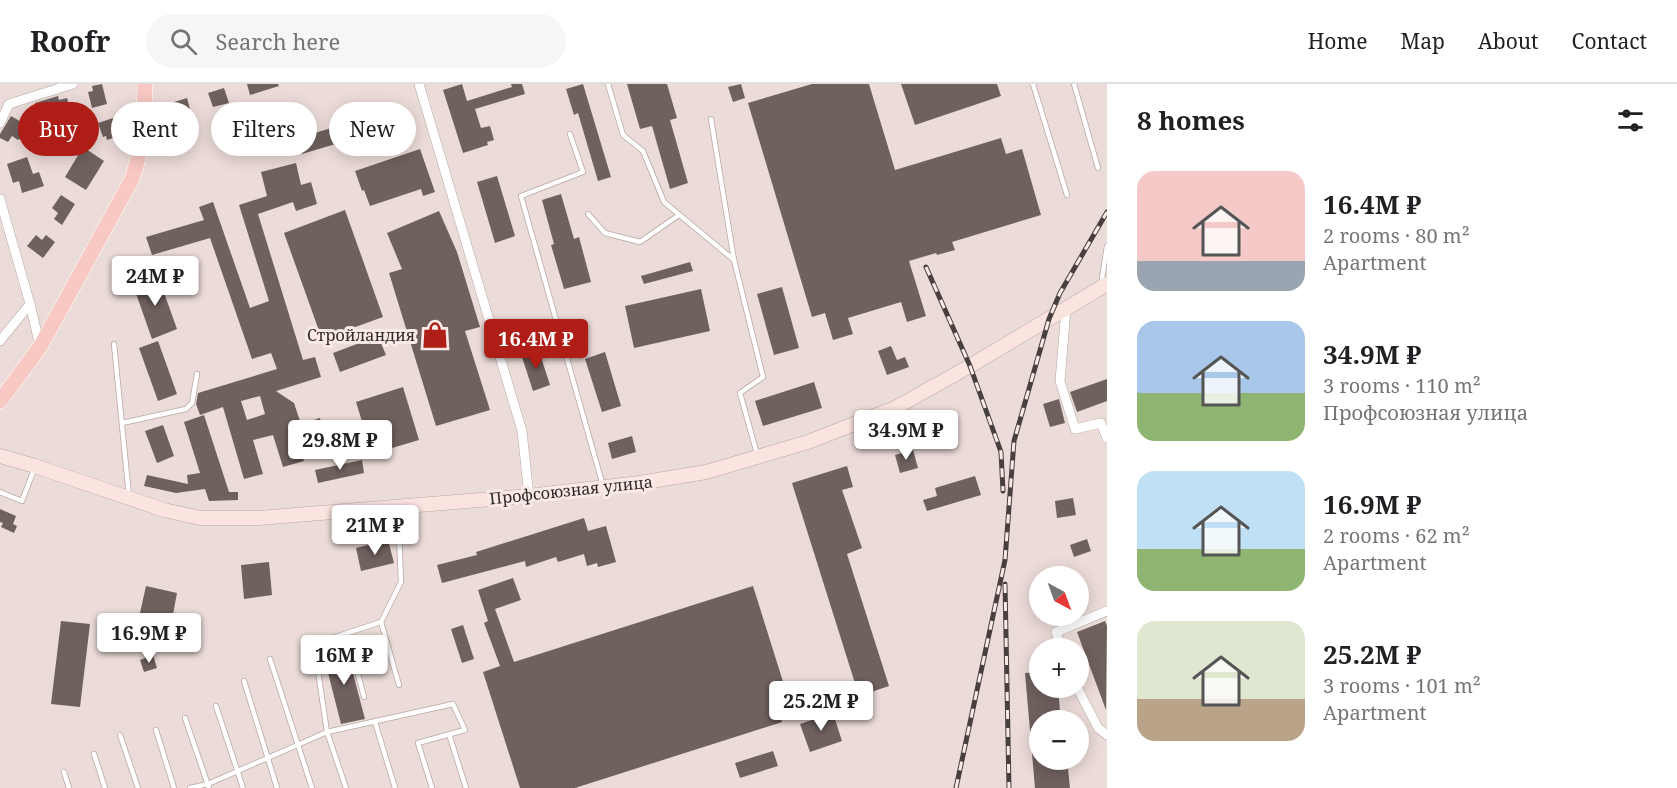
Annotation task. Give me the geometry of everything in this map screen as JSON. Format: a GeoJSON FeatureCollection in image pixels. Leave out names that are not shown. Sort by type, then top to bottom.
{"type":"FeatureCollection","features":[{"type":"Feature","properties":{"kind":"main road"},"geometry":{"type":"LineString","coordinates":[[0,401],[40,347],[132,179],[142,141],[145,84]]}},
{"type":"Feature","properties":{"kind":"main road","name":"Профсоюзная улица"},"geometry":{"type":"LineString","coordinates":[[0,456],[164,510],[200,518],[259,518],[604,489],[706,472],[808,442],[895,408],[1104,286]]}},
{"type":"Feature","properties":{"kind":"street"},"geometry":{"type":"LineString","coordinates":[[0,99],[9,104],[73,84]]}},
{"type":"Feature","properties":{"kind":"street"},"geometry":{"type":"LineString","coordinates":[[419,84],[522,431],[529,496]]}},
{"type":"Feature","properties":{"kind":"street"},"geometry":{"type":"LineString","coordinates":[[0,123],[9,104]]}},
{"type":"Feature","properties":{"kind":"street"},"geometry":{"type":"LineString","coordinates":[[0,199],[40,347]]}},
{"type":"Feature","properties":{"kind":"street"},"geometry":{"type":"LineString","coordinates":[[0,341],[30,304]]}},
{"type":"Feature","properties":{"kind":"street"},"geometry":{"type":"LineString","coordinates":[[1066,309],[1060,381],[1075,429],[1101,423],[1107,438]]}},
{"type":"Feature","properties":{"kind":"street"},"geometry":{"type":"LineString","coordinates":[[1058,638],[1056,632],[1107,611]]}},
{"type":"Feature","properties":{"kind":"street"},"geometry":{"type":"LineString","coordinates":[[1083,698],[1098,728],[1107,735]]}},
{"type":"Feature","properties":{"kind":"lane"},"geometry":{"type":"LineString","coordinates":[[608,84],[623,135],[643,151],[664,202],[734,260]]}},
{"type":"Feature","properties":{"kind":"lane"},"geometry":{"type":"LineString","coordinates":[[1033,84],[1067,195]]}},
{"type":"Feature","properties":{"kind":"lane"},"geometry":{"type":"LineString","coordinates":[[1074,84],[1098,168]]}},
{"type":"Feature","properties":{"kind":"lane"},"geometry":{"type":"LineString","coordinates":[[711,119],[734,260],[763,377],[740,393],[757,457]]}},
{"type":"Feature","properties":{"kind":"lane"},"geometry":{"type":"LineString","coordinates":[[570,134],[583,172],[520,196],[604,489]]}},
{"type":"Feature","properties":{"kind":"lane"},"geometry":{"type":"LineString","coordinates":[[588,214],[605,233],[640,242],[679,215]]}},
{"type":"Feature","properties":{"kind":"lane"},"geometry":{"type":"LineString","coordinates":[[1104,286],[1107,246]]}},
{"type":"Feature","properties":{"kind":"lane"},"geometry":{"type":"LineString","coordinates":[[114,344],[129,499]]}},
{"type":"Feature","properties":{"kind":"lane"},"geometry":{"type":"LineString","coordinates":[[122,423],[186,409],[192,404],[197,374]]}},
{"type":"Feature","properties":{"kind":"lane"},"geometry":{"type":"LineString","coordinates":[[0,492],[22,501],[35,466]]}},
{"type":"Feature","properties":{"kind":"lane"},"geometry":{"type":"LineString","coordinates":[[398,506],[401,582],[381,622],[399,686]]}},
{"type":"Feature","properties":{"kind":"lane"},"geometry":{"type":"LineString","coordinates":[[346,788],[327,732],[314,644],[381,622]]}},
{"type":"Feature","properties":{"kind":"lane"},"geometry":{"type":"LineString","coordinates":[[347,633],[364,697]]}},
{"type":"Feature","properties":{"kind":"lane"},"geometry":{"type":"LineString","coordinates":[[270,659],[312,788]]}},
{"type":"Feature","properties":{"kind":"lane"},"geometry":{"type":"LineString","coordinates":[[244,681],[277,788]]}},
{"type":"Feature","properties":{"kind":"lane"},"geometry":{"type":"LineString","coordinates":[[190,788],[208,786],[327,732],[453,704],[465,729],[417,743],[432,788]]}},
{"type":"Feature","properties":{"kind":"lane"},"geometry":{"type":"LineString","coordinates":[[216,706],[243,788]]}},
{"type":"Feature","properties":{"kind":"lane"},"geometry":{"type":"LineString","coordinates":[[185,718],[208,786]]}},
{"type":"Feature","properties":{"kind":"lane"},"geometry":{"type":"LineString","coordinates":[[375,722],[395,788]]}},
{"type":"Feature","properties":{"kind":"lane"},"geometry":{"type":"LineString","coordinates":[[156,730],[174,788]]}},
{"type":"Feature","properties":{"kind":"lane"},"geometry":{"type":"LineString","coordinates":[[449,734],[466,788]]}},
{"type":"Feature","properties":{"kind":"lane"},"geometry":{"type":"LineString","coordinates":[[120,735],[138,788]]}},
{"type":"Feature","properties":{"kind":"lane"},"geometry":{"type":"LineString","coordinates":[[94,754],[105,788]]}},
{"type":"Feature","properties":{"kind":"lane"},"geometry":{"type":"LineString","coordinates":[[64,772],[69,788]]}},
{"type":"Feature","properties":{"kind":"building"},"geometry":{"type":"Polygon","coordinates":[[[102,84],[107,104],[99,106],[99,102],[90,102],[88,92],[93,91],[92,86],[102,84]]]}},
{"type":"Feature","properties":{"kind":"building"},"geometry":{"type":"Polygon","coordinates":[[[247,84],[278,84],[279,86],[250,95],[247,84]]]}},
{"type":"Feature","properties":{"kind":"building"},"geometry":{"type":"Polygon","coordinates":[[[462,84],[467,101],[512,87],[511,84],[522,84],[525,94],[475,109],[481,128],[490,126],[494,140],[487,142],[488,145],[463,153],[443,90],[462,84]]]}},
{"type":"Feature","properties":{"kind":"building"},"geometry":{"type":"Polygon","coordinates":[[[583,84],[611,177],[598,181],[578,113],[574,115],[566,89],[583,84]]]}},
{"type":"Feature","properties":{"kind":"building"},"geometry":{"type":"Polygon","coordinates":[[[627,84],[667,84],[677,118],[670,120],[688,183],[670,189],[652,126],[640,129],[627,84]]]}},
{"type":"Feature","properties":{"kind":"building"},"geometry":{"type":"Polygon","coordinates":[[[741,84],[745,98],[733,102],[728,87],[741,84]]]}},
{"type":"Feature","properties":{"kind":"building"},"geometry":{"type":"Polygon","coordinates":[[[812,84],[869,84],[895,170],[1001,138],[1006,154],[1022,149],[1041,215],[952,242],[955,250],[909,261],[926,316],[907,322],[901,302],[848,318],[853,334],[833,340],[825,313],[812,317],[748,103],[812,84]]]}},
{"type":"Feature","properties":{"kind":"building"},"geometry":{"type":"Polygon","coordinates":[[[901,84],[997,84],[1001,96],[915,125],[901,84]]]}},
{"type":"Feature","properties":{"kind":"building"},"geometry":{"type":"Polygon","coordinates":[[[224,88],[229,102],[211,102],[208,93],[224,88]]]}},
{"type":"Feature","properties":{"kind":"building"},"geometry":{"type":"Polygon","coordinates":[[[58,96],[59,100],[67,98],[68,102],[38,102],[58,96]]]}},
{"type":"Feature","properties":{"kind":"building"},"geometry":{"type":"Polygon","coordinates":[[[187,98],[188,102],[174,102],[187,98]]]}},
{"type":"Feature","properties":{"kind":"building"},"geometry":{"type":"Polygon","coordinates":[[[11,116],[18,120],[18,140],[12,136],[8,142],[0,138],[11,116]]]}},
{"type":"Feature","properties":{"kind":"building"},"geometry":{"type":"Polygon","coordinates":[[[111,119],[111,139],[107,140],[106,136],[103,137],[99,123],[111,119]]]}},
{"type":"Feature","properties":{"kind":"building"},"geometry":{"type":"Polygon","coordinates":[[[329,129],[329,146],[317,150],[317,132],[329,129]]]}},
{"type":"Feature","properties":{"kind":"building"},"geometry":{"type":"Polygon","coordinates":[[[420,149],[435,192],[423,196],[421,189],[370,206],[355,171],[399,156],[416,156],[416,150],[420,149]]]}},
{"type":"Feature","properties":{"kind":"building"},"geometry":{"type":"Polygon","coordinates":[[[78,156],[96,156],[104,161],[86,190],[65,177],[78,156]]]}},
{"type":"Feature","properties":{"kind":"building"},"geometry":{"type":"Polygon","coordinates":[[[27,157],[33,174],[39,172],[44,186],[22,193],[19,181],[13,183],[7,164],[27,157]]]}},
{"type":"Feature","properties":{"kind":"building"},"geometry":{"type":"Polygon","coordinates":[[[296,163],[301,185],[311,182],[317,204],[296,211],[293,202],[258,214],[303,360],[315,357],[321,377],[276,391],[294,403],[301,424],[320,418],[324,435],[298,442],[304,461],[283,467],[273,435],[253,440],[263,474],[244,479],[223,407],[200,415],[196,404],[198,393],[277,369],[271,353],[252,359],[210,238],[152,255],[146,237],[204,220],[199,207],[213,202],[250,308],[269,301],[239,205],[267,196],[261,172],[296,163]],[[260,396],[241,401],[247,420],[265,414],[260,396]]]}},
{"type":"Feature","properties":{"kind":"building"},"geometry":{"type":"Polygon","coordinates":[[[497,176],[515,236],[495,243],[477,182],[497,176]]]}},
{"type":"Feature","properties":{"kind":"building"},"geometry":{"type":"Polygon","coordinates":[[[561,194],[574,239],[579,237],[591,282],[564,289],[551,245],[554,244],[542,200],[561,194]]]}},
{"type":"Feature","properties":{"kind":"building"},"geometry":{"type":"Polygon","coordinates":[[[61,195],[75,204],[62,225],[54,219],[58,213],[52,208],[61,195]]]}},
{"type":"Feature","properties":{"kind":"building"},"geometry":{"type":"Polygon","coordinates":[[[345,210],[383,317],[322,339],[284,233],[345,210]]]}},
{"type":"Feature","properties":{"kind":"building"},"geometry":{"type":"Polygon","coordinates":[[[439,211],[457,252],[480,327],[465,331],[490,410],[436,426],[389,273],[402,269],[387,233],[439,211]]]}},
{"type":"Feature","properties":{"kind":"building"},"geometry":{"type":"Polygon","coordinates":[[[36,235],[42,240],[46,235],[55,242],[43,258],[27,246],[36,235]]]}},
{"type":"Feature","properties":{"kind":"building"},"geometry":{"type":"Polygon","coordinates":[[[690,262],[693,271],[644,284],[641,276],[690,262]]]}},
{"type":"Feature","properties":{"kind":"building"},"geometry":{"type":"Polygon","coordinates":[[[158,276],[177,329],[152,339],[133,285],[158,276]]]}},
{"type":"Feature","properties":{"kind":"building"},"geometry":{"type":"Polygon","coordinates":[[[782,287],[799,348],[774,355],[757,294],[782,287]]]}},
{"type":"Feature","properties":{"kind":"building"},"geometry":{"type":"Polygon","coordinates":[[[701,289],[710,331],[634,348],[625,306],[701,289]]]}},
{"type":"Feature","properties":{"kind":"building"},"geometry":{"type":"Polygon","coordinates":[[[378,336],[386,355],[340,372],[333,353],[378,336]]]}},
{"type":"Feature","properties":{"kind":"building"},"geometry":{"type":"Polygon","coordinates":[[[158,341],[177,394],[158,401],[139,348],[158,341]]]}},
{"type":"Feature","properties":{"kind":"building"},"geometry":{"type":"Polygon","coordinates":[[[891,346],[897,360],[905,357],[909,367],[887,375],[878,351],[891,346]]]}},
{"type":"Feature","properties":{"kind":"building"},"geometry":{"type":"Polygon","coordinates":[[[538,348],[550,385],[533,391],[521,354],[538,348]]]}},
{"type":"Feature","properties":{"kind":"building"},"geometry":{"type":"Polygon","coordinates":[[[605,352],[621,406],[602,412],[585,359],[605,352]]]}},
{"type":"Feature","properties":{"kind":"building"},"geometry":{"type":"Polygon","coordinates":[[[1107,379],[1107,401],[1077,412],[1070,392],[1107,379]]]}},
{"type":"Feature","properties":{"kind":"building"},"geometry":{"type":"Polygon","coordinates":[[[814,382],[822,408],[763,426],[755,401],[814,382]]]}},
{"type":"Feature","properties":{"kind":"building"},"geometry":{"type":"Polygon","coordinates":[[[403,387],[419,440],[372,454],[356,402],[403,387]]]}},
{"type":"Feature","properties":{"kind":"building"},"geometry":{"type":"Polygon","coordinates":[[[1059,399],[1065,423],[1050,427],[1043,404],[1059,399]]]}},
{"type":"Feature","properties":{"kind":"building"},"geometry":{"type":"Polygon","coordinates":[[[204,415],[229,492],[238,492],[238,500],[209,501],[205,489],[176,493],[144,486],[147,475],[188,484],[187,475],[200,473],[184,422],[204,415]]]}},
{"type":"Feature","properties":{"kind":"building"},"geometry":{"type":"Polygon","coordinates":[[[163,425],[174,456],[157,463],[145,431],[163,425]]]}},
{"type":"Feature","properties":{"kind":"building"},"geometry":{"type":"Polygon","coordinates":[[[632,436],[636,452],[612,459],[608,443],[632,436]]]}},
{"type":"Feature","properties":{"kind":"building"},"geometry":{"type":"Polygon","coordinates":[[[913,450],[918,468],[900,473],[895,455],[913,450]]]}},
{"type":"Feature","properties":{"kind":"building"},"geometry":{"type":"Polygon","coordinates":[[[362,460],[364,473],[318,483],[315,470],[362,460]]]}},
{"type":"Feature","properties":{"kind":"building"},"geometry":{"type":"Polygon","coordinates":[[[847,466],[853,487],[842,490],[862,548],[847,554],[889,686],[859,696],[792,483],[847,466]]]}},
{"type":"Feature","properties":{"kind":"building"},"geometry":{"type":"Polygon","coordinates":[[[975,476],[981,495],[927,511],[923,500],[937,496],[935,488],[975,476]]]}},
{"type":"Feature","properties":{"kind":"building"},"geometry":{"type":"Polygon","coordinates":[[[1073,498],[1076,515],[1057,518],[1055,501],[1073,498]]]}},
{"type":"Feature","properties":{"kind":"building"},"geometry":{"type":"Polygon","coordinates":[[[0,509],[16,516],[13,524],[17,526],[14,533],[1,527],[3,523],[0,522],[0,509]]]}},
{"type":"Feature","properties":{"kind":"building"},"geometry":{"type":"Polygon","coordinates":[[[584,518],[588,531],[606,526],[616,562],[598,567],[597,563],[587,566],[584,554],[558,562],[556,557],[526,567],[525,561],[442,583],[437,565],[477,555],[476,552],[584,518]]]}},
{"type":"Feature","properties":{"kind":"building"},"geometry":{"type":"Polygon","coordinates":[[[1087,539],[1091,551],[1074,557],[1070,545],[1087,539]]]}},
{"type":"Feature","properties":{"kind":"building"},"geometry":{"type":"Polygon","coordinates":[[[388,540],[394,563],[361,571],[356,548],[388,540]]]}},
{"type":"Feature","properties":{"kind":"building"},"geometry":{"type":"Polygon","coordinates":[[[269,562],[272,595],[244,599],[241,565],[269,562]]]}},
{"type":"Feature","properties":{"kind":"building"},"geometry":{"type":"Polygon","coordinates":[[[513,578],[521,600],[495,609],[514,662],[753,586],[785,688],[772,692],[782,722],[575,788],[520,788],[483,672],[500,666],[484,623],[488,621],[478,590],[513,578]]]}},
{"type":"Feature","properties":{"kind":"building"},"geometry":{"type":"Polygon","coordinates":[[[146,586],[177,593],[172,620],[140,613],[146,586]]]}},
{"type":"Feature","properties":{"kind":"building"},"geometry":{"type":"Polygon","coordinates":[[[61,621],[90,624],[80,707],[51,704],[61,621]]]}},
{"type":"Feature","properties":{"kind":"building"},"geometry":{"type":"Polygon","coordinates":[[[1105,621],[1107,626],[1106,710],[1089,664],[1089,638],[1079,638],[1077,632],[1105,621]]]}},
{"type":"Feature","properties":{"kind":"building"},"geometry":{"type":"Polygon","coordinates":[[[463,625],[474,659],[462,663],[451,629],[463,625]]]}},
{"type":"Feature","properties":{"kind":"building"},"geometry":{"type":"Polygon","coordinates":[[[346,647],[365,719],[341,724],[323,653],[346,647]]]}},
{"type":"Feature","properties":{"kind":"building"},"geometry":{"type":"Polygon","coordinates":[[[153,655],[157,668],[144,672],[140,660],[153,655]]]}},
{"type":"Feature","properties":{"kind":"building"},"geometry":{"type":"Polygon","coordinates":[[[1025,673],[1029,673],[1029,698],[1059,698],[1060,710],[1029,710],[1029,719],[1025,673]]]}},
{"type":"Feature","properties":{"kind":"building"},"geometry":{"type":"Polygon","coordinates":[[[833,713],[842,741],[810,752],[800,724],[833,713]]]}},
{"type":"Feature","properties":{"kind":"building"},"geometry":{"type":"Polygon","coordinates":[[[773,751],[778,766],[740,778],[735,763],[773,751]]]}},
{"type":"Feature","properties":{"kind":"building"},"geometry":{"type":"Polygon","coordinates":[[[1033,770],[1068,770],[1070,788],[1035,788],[1033,770]]]}},
{"type":"Feature","properties":{"kind":"railway"},"geometry":{"type":"LineString","coordinates":[[956,788],[1005,560],[1014,441],[1049,319],[1060,293],[1107,212]]}},
{"type":"Feature","properties":{"kind":"railway"},"geometry":{"type":"LineString","coordinates":[[926,267],[970,366],[1001,452],[1003,491]]}},
{"type":"Feature","properties":{"kind":"railway"},"geometry":{"type":"LineString","coordinates":[[1005,584],[1009,788]]}},
{"type":"Feature","properties":{"kind":"place","name":"Стройландия"},"geometry":{"type":"Point","coordinates":[435,335]}}]}
